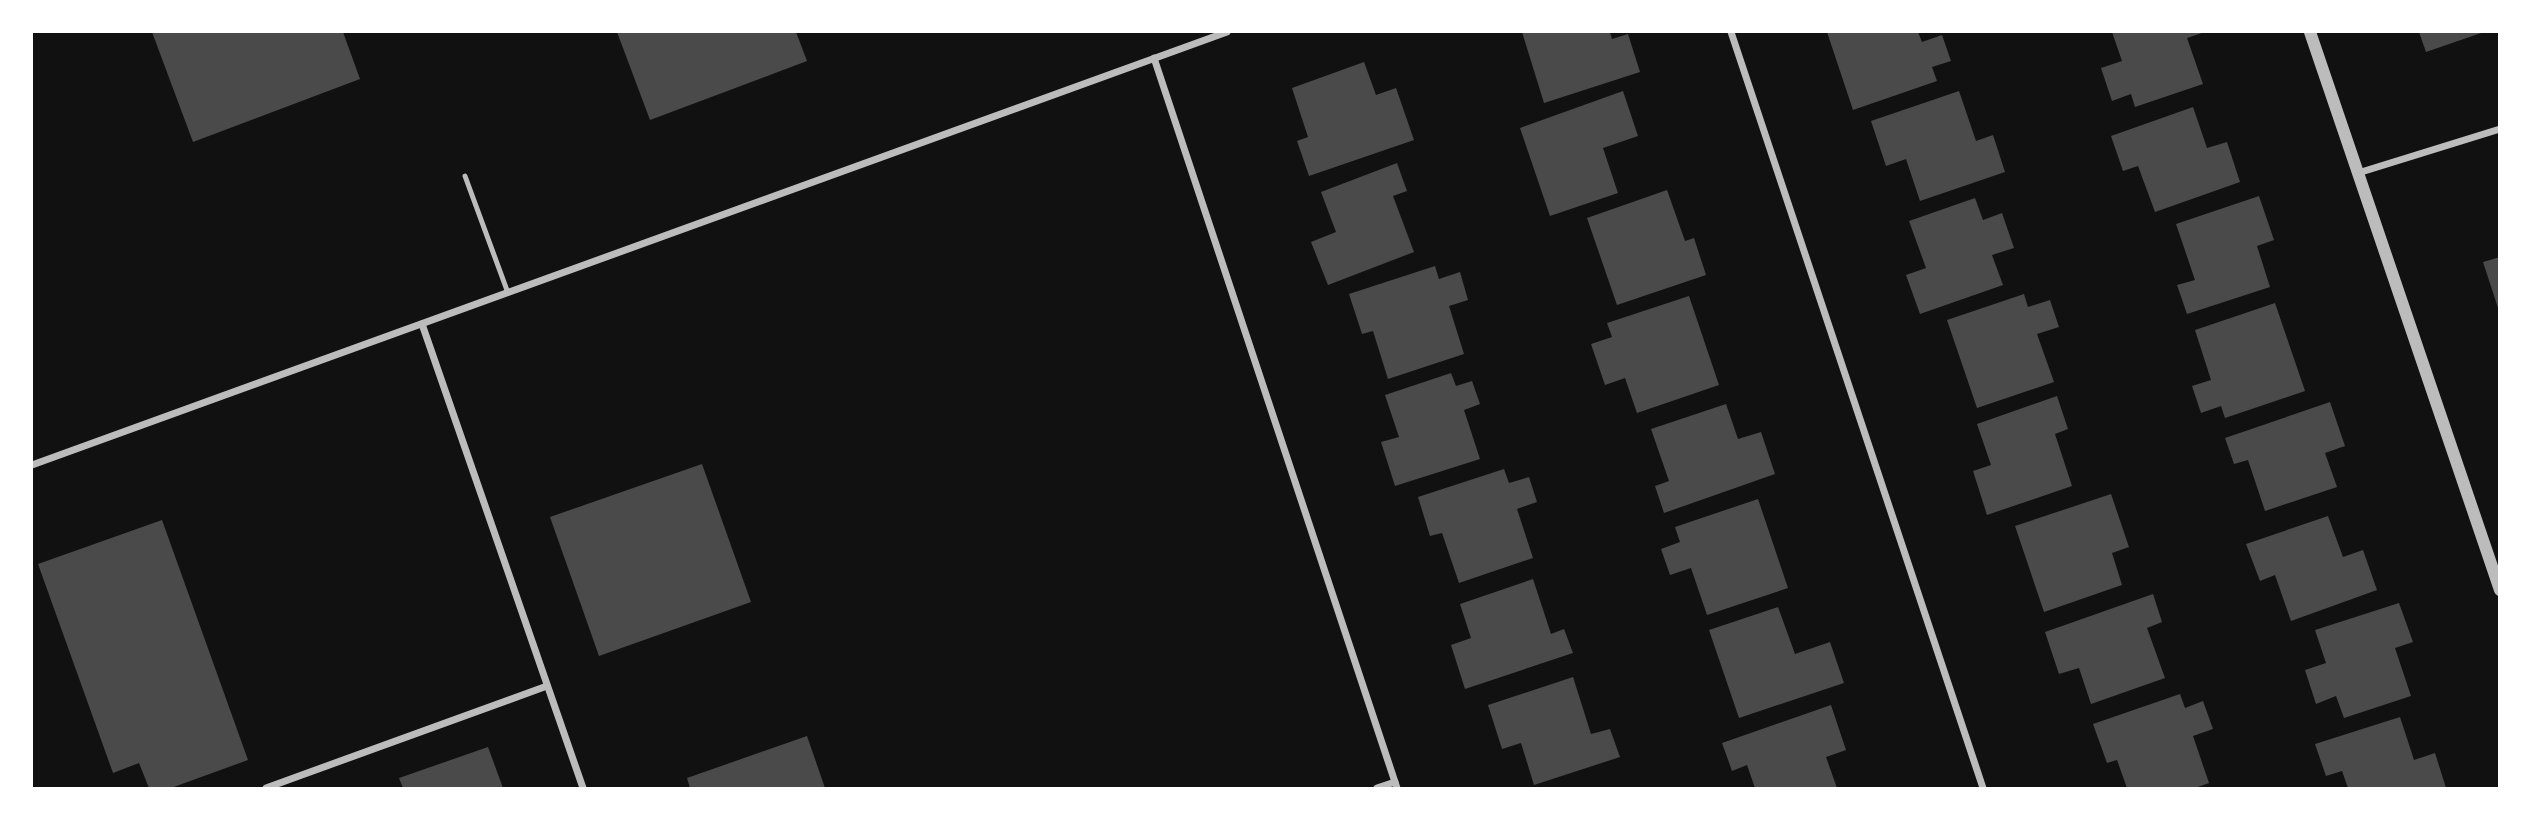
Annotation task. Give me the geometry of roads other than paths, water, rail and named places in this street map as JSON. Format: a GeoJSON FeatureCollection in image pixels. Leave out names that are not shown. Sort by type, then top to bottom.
{"type":"FeatureCollection","features":[{"type":"Feature","properties":{"kind":"street"},"geometry":{"type":"LineString","coordinates":[[32,465],[1227,32]]}},
{"type":"Feature","properties":{"kind":"street"},"geometry":{"type":"LineString","coordinates":[[1731,32],[1983,789]]}},
{"type":"Feature","properties":{"kind":"street"},"geometry":{"type":"LineString","coordinates":[[2310,32],[2500,590]]}},
{"type":"Feature","properties":{"kind":"street"},"geometry":{"type":"LineString","coordinates":[[1154,58],[1396,785],[1377,789]]}},
{"type":"Feature","properties":{"kind":"street"},"geometry":{"type":"LineString","coordinates":[[2358,173],[2500,130]]}},
{"type":"Feature","properties":{"kind":"street"},"geometry":{"type":"LineString","coordinates":[[422,324],[583,789]]}},
{"type":"Feature","properties":{"kind":"street"},"geometry":{"type":"LineString","coordinates":[[265,789],[547,686]]}},
{"type":"Feature","properties":{"kind":"lane"},"geometry":{"type":"LineString","coordinates":[[465,176],[508,293]]}}]}
